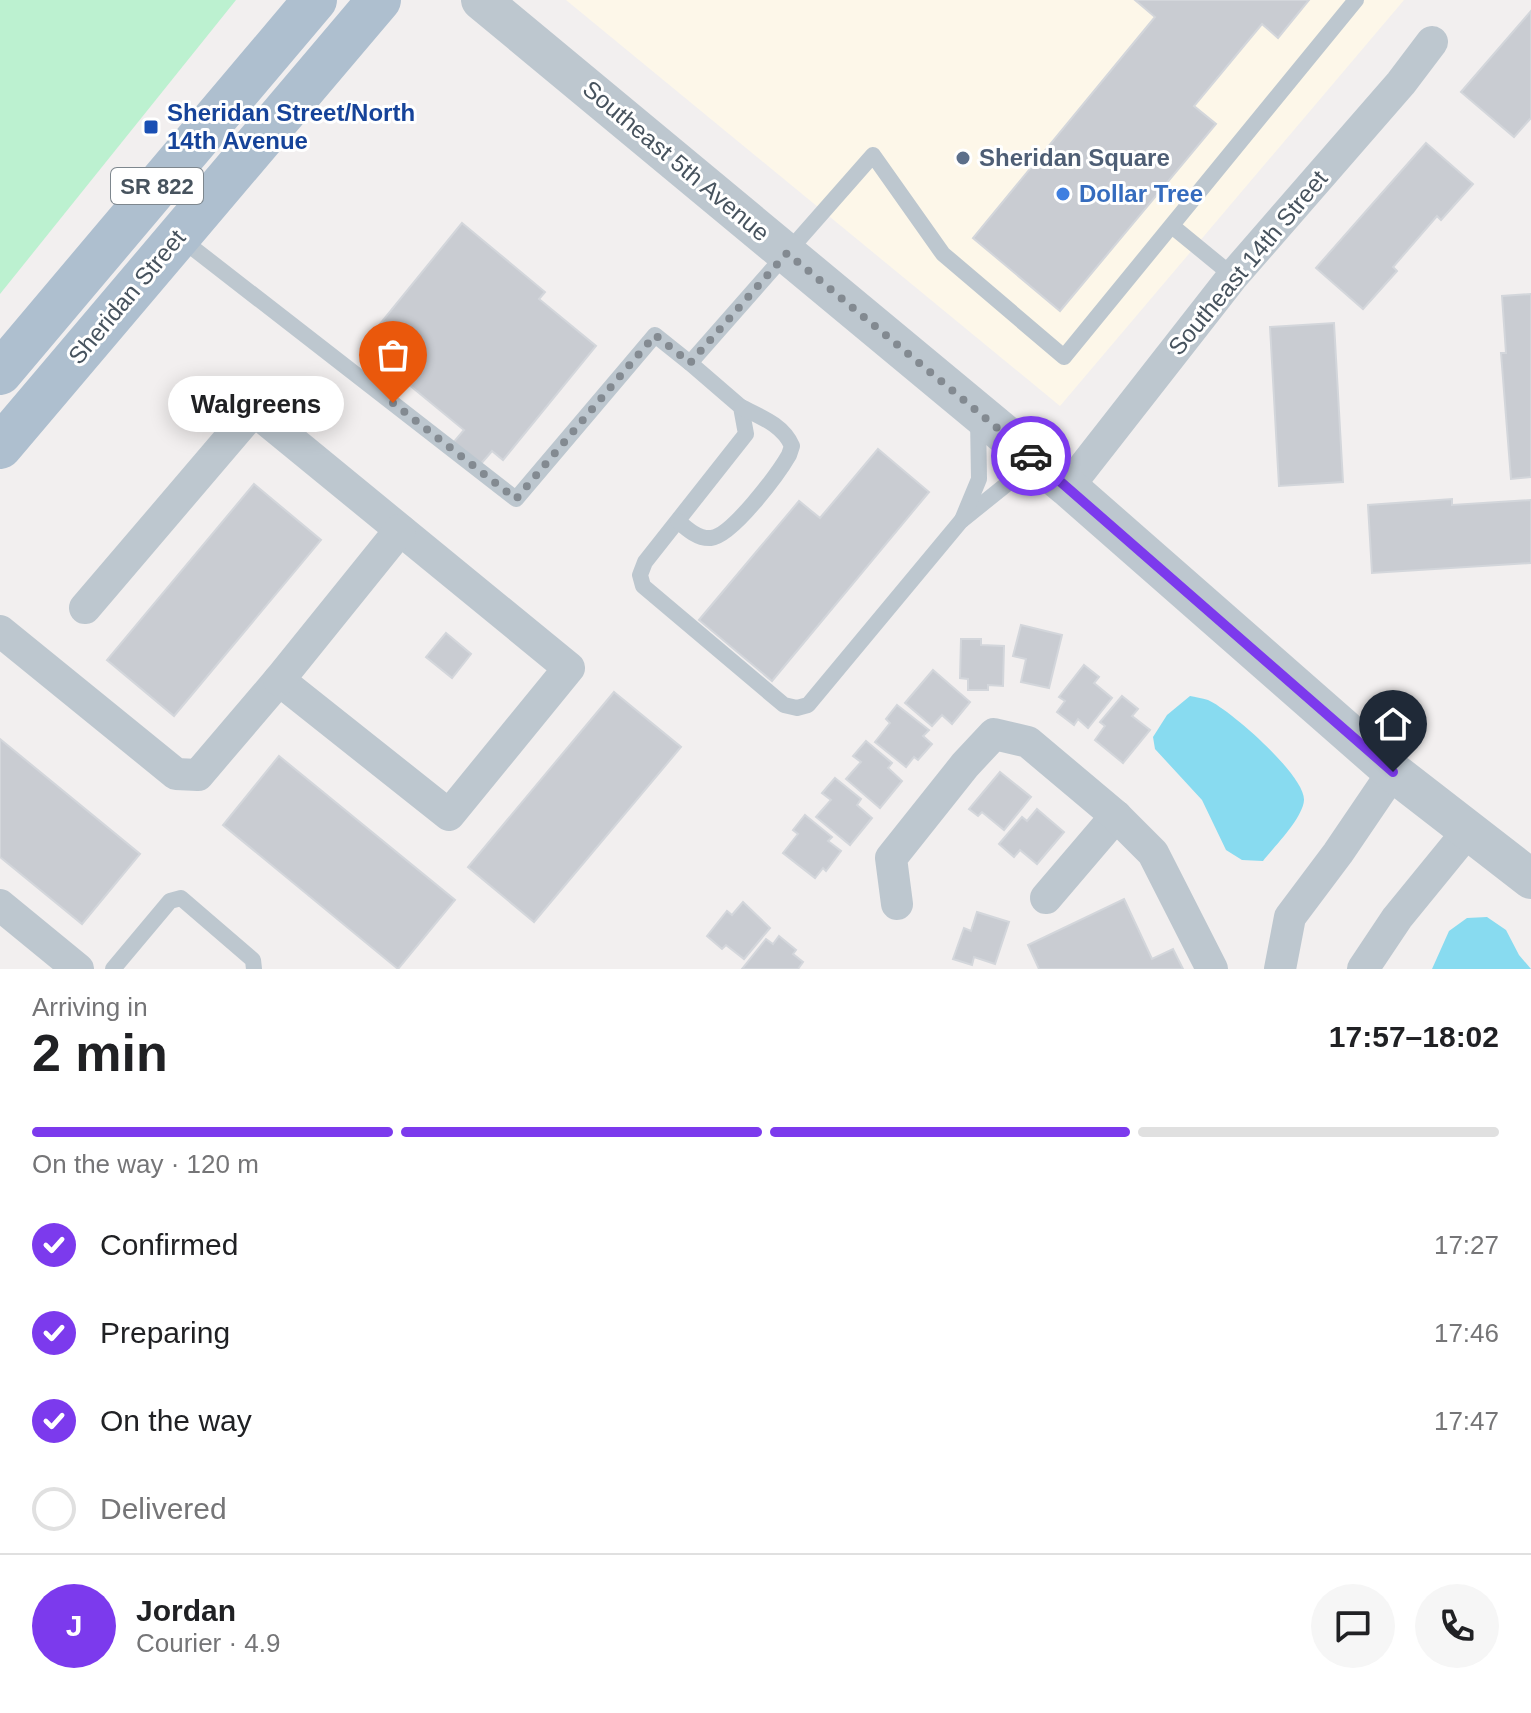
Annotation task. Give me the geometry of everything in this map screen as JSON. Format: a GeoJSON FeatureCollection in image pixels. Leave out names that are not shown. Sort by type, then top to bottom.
{"type":"FeatureCollection","features":[{"type":"Feature","properties":{"kind":"main road","name":"Sheridan Street"},"geometry":{"type":"LineString","coordinates":[[0,373],[315,0]]}},
{"type":"Feature","properties":{"kind":"main road","name":"Sheridan Street"},"geometry":{"type":"LineString","coordinates":[[0,447],[379,0]]}},
{"type":"Feature","properties":{"kind":"street","name":"Southeast 5th Avenue"},"geometry":{"type":"LineString","coordinates":[[481,0],[1056,477],[1393,772],[1531,879]]}},
{"type":"Feature","properties":{"kind":"street","name":"Southeast 14th Street"},"geometry":{"type":"LineString","coordinates":[[1056,477],[1401,83],[1432,42]]}},
{"type":"Feature","properties":{"kind":"street"},"geometry":{"type":"LineString","coordinates":[[85,608],[254,410],[569,668],[449,815],[279,680]]}},
{"type":"Feature","properties":{"kind":"street"},"geometry":{"type":"LineString","coordinates":[[0,631],[176,774],[198,775],[400,530]]}},
{"type":"Feature","properties":{"kind":"street"},"geometry":{"type":"LineString","coordinates":[[897,904],[891,858],[965,765],[994,734],[1028,742],[1116,816],[1153,853],[1212,969]]}},
{"type":"Feature","properties":{"kind":"street"},"geometry":{"type":"LineString","coordinates":[[1280,969],[1290,917],[1393,772]]}},
{"type":"Feature","properties":{"kind":"street"},"geometry":{"type":"LineString","coordinates":[[1046,898],[1116,816]]}},
{"type":"Feature","properties":{"kind":"street"},"geometry":{"type":"LineString","coordinates":[[1363,969],[1397,918],[1468,831]]}},
{"type":"Feature","properties":{"kind":"street"},"geometry":{"type":"LineString","coordinates":[[0,905],[78,969]]}},
{"type":"Feature","properties":{"kind":"lane"},"geometry":{"type":"LineString","coordinates":[[690,363],[873,155],[943,254],[1064,357],[1356,0]]}},
{"type":"Feature","properties":{"kind":"lane"},"geometry":{"type":"LineString","coordinates":[[1172,226],[1233,276]]}},
{"type":"Feature","properties":{"kind":"lane"},"geometry":{"type":"LineString","coordinates":[[178,237],[516,499],[655,335],[741,407],[777,426],[787,435],[792,446],[789,455],[745,511],[722,535],[709,539],[695,535],[678,521]]}},
{"type":"Feature","properties":{"kind":"lane"},"geometry":{"type":"LineString","coordinates":[[741,407],[746,434],[645,562],[640,575],[643,586],[784,705],[797,708],[808,705],[961,521],[1007,484],[1056,477]]}},
{"type":"Feature","properties":{"kind":"lane"},"geometry":{"type":"LineString","coordinates":[[961,521],[979,479],[978,412]]}},
{"type":"Feature","properties":{"kind":"lane"},"geometry":{"type":"LineString","coordinates":[[113,969],[170,901],[181,898],[253,960],[254,969]]}},
{"type":"Feature","properties":{"kind":"shaded area","name":"Sheridan Square"},"geometry":{"type":"Polygon","coordinates":[[[566,0],[1404,0],[1060,406],[566,0]]]}},
{"type":"Feature","properties":{"kind":"green space"},"geometry":{"type":"Polygon","coordinates":[[[0,0],[236,0],[0,294],[0,0]]]}},
{"type":"Feature","properties":{"kind":"water"},"geometry":{"type":"Polygon","coordinates":[[[1190,696],[1208,700],[1248,729],[1280,760],[1301,789],[1304,800],[1299,815],[1263,861],[1242,860],[1226,850],[1202,800],[1155,749],[1153,737],[1167,715],[1190,696]]]}},
{"type":"Feature","properties":{"kind":"water"},"geometry":{"type":"Polygon","coordinates":[[[1487,917],[1506,930],[1519,955],[1531,969],[1432,969],[1449,931],[1467,918],[1487,917]]]}},
{"type":"Feature","properties":{"kind":"building"},"geometry":{"type":"Polygon","coordinates":[[[1135,0],[1309,0],[1278,38],[1262,24],[1194,106],[1216,124],[1060,311],[973,238],[1155,17],[1135,0]]]}},
{"type":"Feature","properties":{"kind":"building"},"geometry":{"type":"Polygon","coordinates":[[[1531,11],[1531,118],[1514,137],[1461,92],[1531,11]]]}},
{"type":"Feature","properties":{"kind":"building"},"geometry":{"type":"Polygon","coordinates":[[[1426,143],[1473,184],[1441,220],[1437,216],[1393,267],[1397,271],[1363,309],[1316,268],[1426,143]]]}},
{"type":"Feature","properties":{"kind":"building"},"geometry":{"type":"Polygon","coordinates":[[[462,223],[545,292],[539,299],[596,346],[503,460],[492,451],[479,466],[452,444],[464,430],[362,346],[462,223]]]}},
{"type":"Feature","properties":{"kind":"building"},"geometry":{"type":"Polygon","coordinates":[[[1531,294],[1531,477],[1511,479],[1501,353],[1506,353],[1502,296],[1531,294]]]}},
{"type":"Feature","properties":{"kind":"building"},"geometry":{"type":"Polygon","coordinates":[[[1334,323],[1343,482],[1279,486],[1270,327],[1334,323]]]}},
{"type":"Feature","properties":{"kind":"building"},"geometry":{"type":"Polygon","coordinates":[[[878,449],[929,492],[772,681],[699,620],[799,501],[820,518],[878,449]]]}},
{"type":"Feature","properties":{"kind":"building"},"geometry":{"type":"Polygon","coordinates":[[[254,484],[321,540],[174,716],[107,660],[254,484]]]}},
{"type":"Feature","properties":{"kind":"building"},"geometry":{"type":"Polygon","coordinates":[[[1452,499],[1452,505],[1531,500],[1531,563],[1372,573],[1368,505],[1452,499]]]}},
{"type":"Feature","properties":{"kind":"building"},"geometry":{"type":"Polygon","coordinates":[[[1021,625],[1062,635],[1049,688],[1021,682],[1026,659],[1013,656],[1021,625]]]}},
{"type":"Feature","properties":{"kind":"building"},"geometry":{"type":"Polygon","coordinates":[[[446,633],[471,654],[452,678],[426,657],[446,633]]]}},
{"type":"Feature","properties":{"kind":"building"},"geometry":{"type":"Polygon","coordinates":[[[961,639],[981,639],[981,645],[1004,646],[1003,686],[988,685],[988,690],[968,690],[968,679],[960,678],[961,639]]]}},
{"type":"Feature","properties":{"kind":"building"},"geometry":{"type":"Polygon","coordinates":[[[1084,665],[1099,677],[1094,683],[1112,698],[1088,728],[1078,719],[1074,725],[1057,712],[1065,701],[1059,697],[1084,665]]]}},
{"type":"Feature","properties":{"kind":"building"},"geometry":{"type":"Polygon","coordinates":[[[933,670],[970,702],[952,724],[942,715],[932,726],[905,703],[933,670]]]}},
{"type":"Feature","properties":{"kind":"building"},"geometry":{"type":"Polygon","coordinates":[[[614,692],[681,747],[534,922],[468,867],[614,692]]]}},
{"type":"Feature","properties":{"kind":"building"},"geometry":{"type":"Polygon","coordinates":[[[1122,696],[1138,709],[1132,716],[1150,730],[1123,763],[1095,740],[1105,726],[1100,722],[1122,696]]]}},
{"type":"Feature","properties":{"kind":"building"},"geometry":{"type":"Polygon","coordinates":[[[897,705],[929,730],[923,736],[932,744],[918,760],[914,757],[906,767],[875,742],[890,723],[886,719],[897,705]]]}},
{"type":"Feature","properties":{"kind":"building"},"geometry":{"type":"Polygon","coordinates":[[[0,739],[140,854],[82,924],[0,857],[0,739]]]}},
{"type":"Feature","properties":{"kind":"building"},"geometry":{"type":"Polygon","coordinates":[[[866,741],[892,763],[888,768],[902,781],[880,808],[846,779],[861,762],[853,756],[866,741]]]}},
{"type":"Feature","properties":{"kind":"building"},"geometry":{"type":"Polygon","coordinates":[[[279,756],[455,900],[398,969],[223,825],[279,756]]]}},
{"type":"Feature","properties":{"kind":"building"},"geometry":{"type":"Polygon","coordinates":[[[1000,772],[1031,797],[1004,830],[982,812],[978,816],[969,809],[1000,772]]]}},
{"type":"Feature","properties":{"kind":"building"},"geometry":{"type":"Polygon","coordinates":[[[835,778],[861,799],[857,805],[872,818],[850,845],[816,817],[831,800],[822,793],[835,778]]]}},
{"type":"Feature","properties":{"kind":"building"},"geometry":{"type":"Polygon","coordinates":[[[1037,809],[1064,832],[1037,864],[1020,850],[1014,857],[999,844],[1022,817],[1027,821],[1037,809]]]}},
{"type":"Feature","properties":{"kind":"building"},"geometry":{"type":"Polygon","coordinates":[[[805,815],[832,837],[828,841],[841,851],[826,871],[823,868],[815,878],[783,853],[798,834],[793,830],[805,815]]]}},
{"type":"Feature","properties":{"kind":"building"},"geometry":{"type":"Polygon","coordinates":[[[1124,899],[1152,959],[1173,949],[1183,969],[1039,969],[1028,945],[1124,899]]]}},
{"type":"Feature","properties":{"kind":"building"},"geometry":{"type":"Polygon","coordinates":[[[743,902],[770,928],[744,959],[726,945],[722,949],[707,936],[727,911],[732,915],[743,902]]]}},
{"type":"Feature","properties":{"kind":"building"},"geometry":{"type":"Polygon","coordinates":[[[977,912],[1009,922],[995,964],[974,957],[972,965],[953,959],[964,928],[971,931],[977,912]]]}},
{"type":"Feature","properties":{"kind":"building"},"geometry":{"type":"Polygon","coordinates":[[[779,936],[796,950],[793,954],[803,962],[798,969],[742,969],[766,939],[773,944],[779,936]]]}},
{"type":"Feature","properties":{"kind":"way so far"},"geometry":{"type":"LineString","coordinates":[[393,403],[516,499],[655,335],[690,363],[787,253],[1031,456]]}},
{"type":"Feature","properties":{"kind":"place","name":"Sheridan Street/North 14th Avenue"},"geometry":{"type":"Point","coordinates":[151,127]}},
{"type":"Feature","properties":{"kind":"place","name":"Sheridan Square"},"geometry":{"type":"Point","coordinates":[963,158]}},
{"type":"Feature","properties":{"kind":"place","name":"Dollar Tree"},"geometry":{"type":"Point","coordinates":[1063,194]}},
{"type":"Feature","properties":{"kind":"place","name":"Walgreens"},"geometry":{"type":"Point","coordinates":[393,403]}},
{"type":"Feature","properties":{"kind":"route"},"geometry":{"type":"LineString","coordinates":[[1031,456],[1393,772]]}}]}
